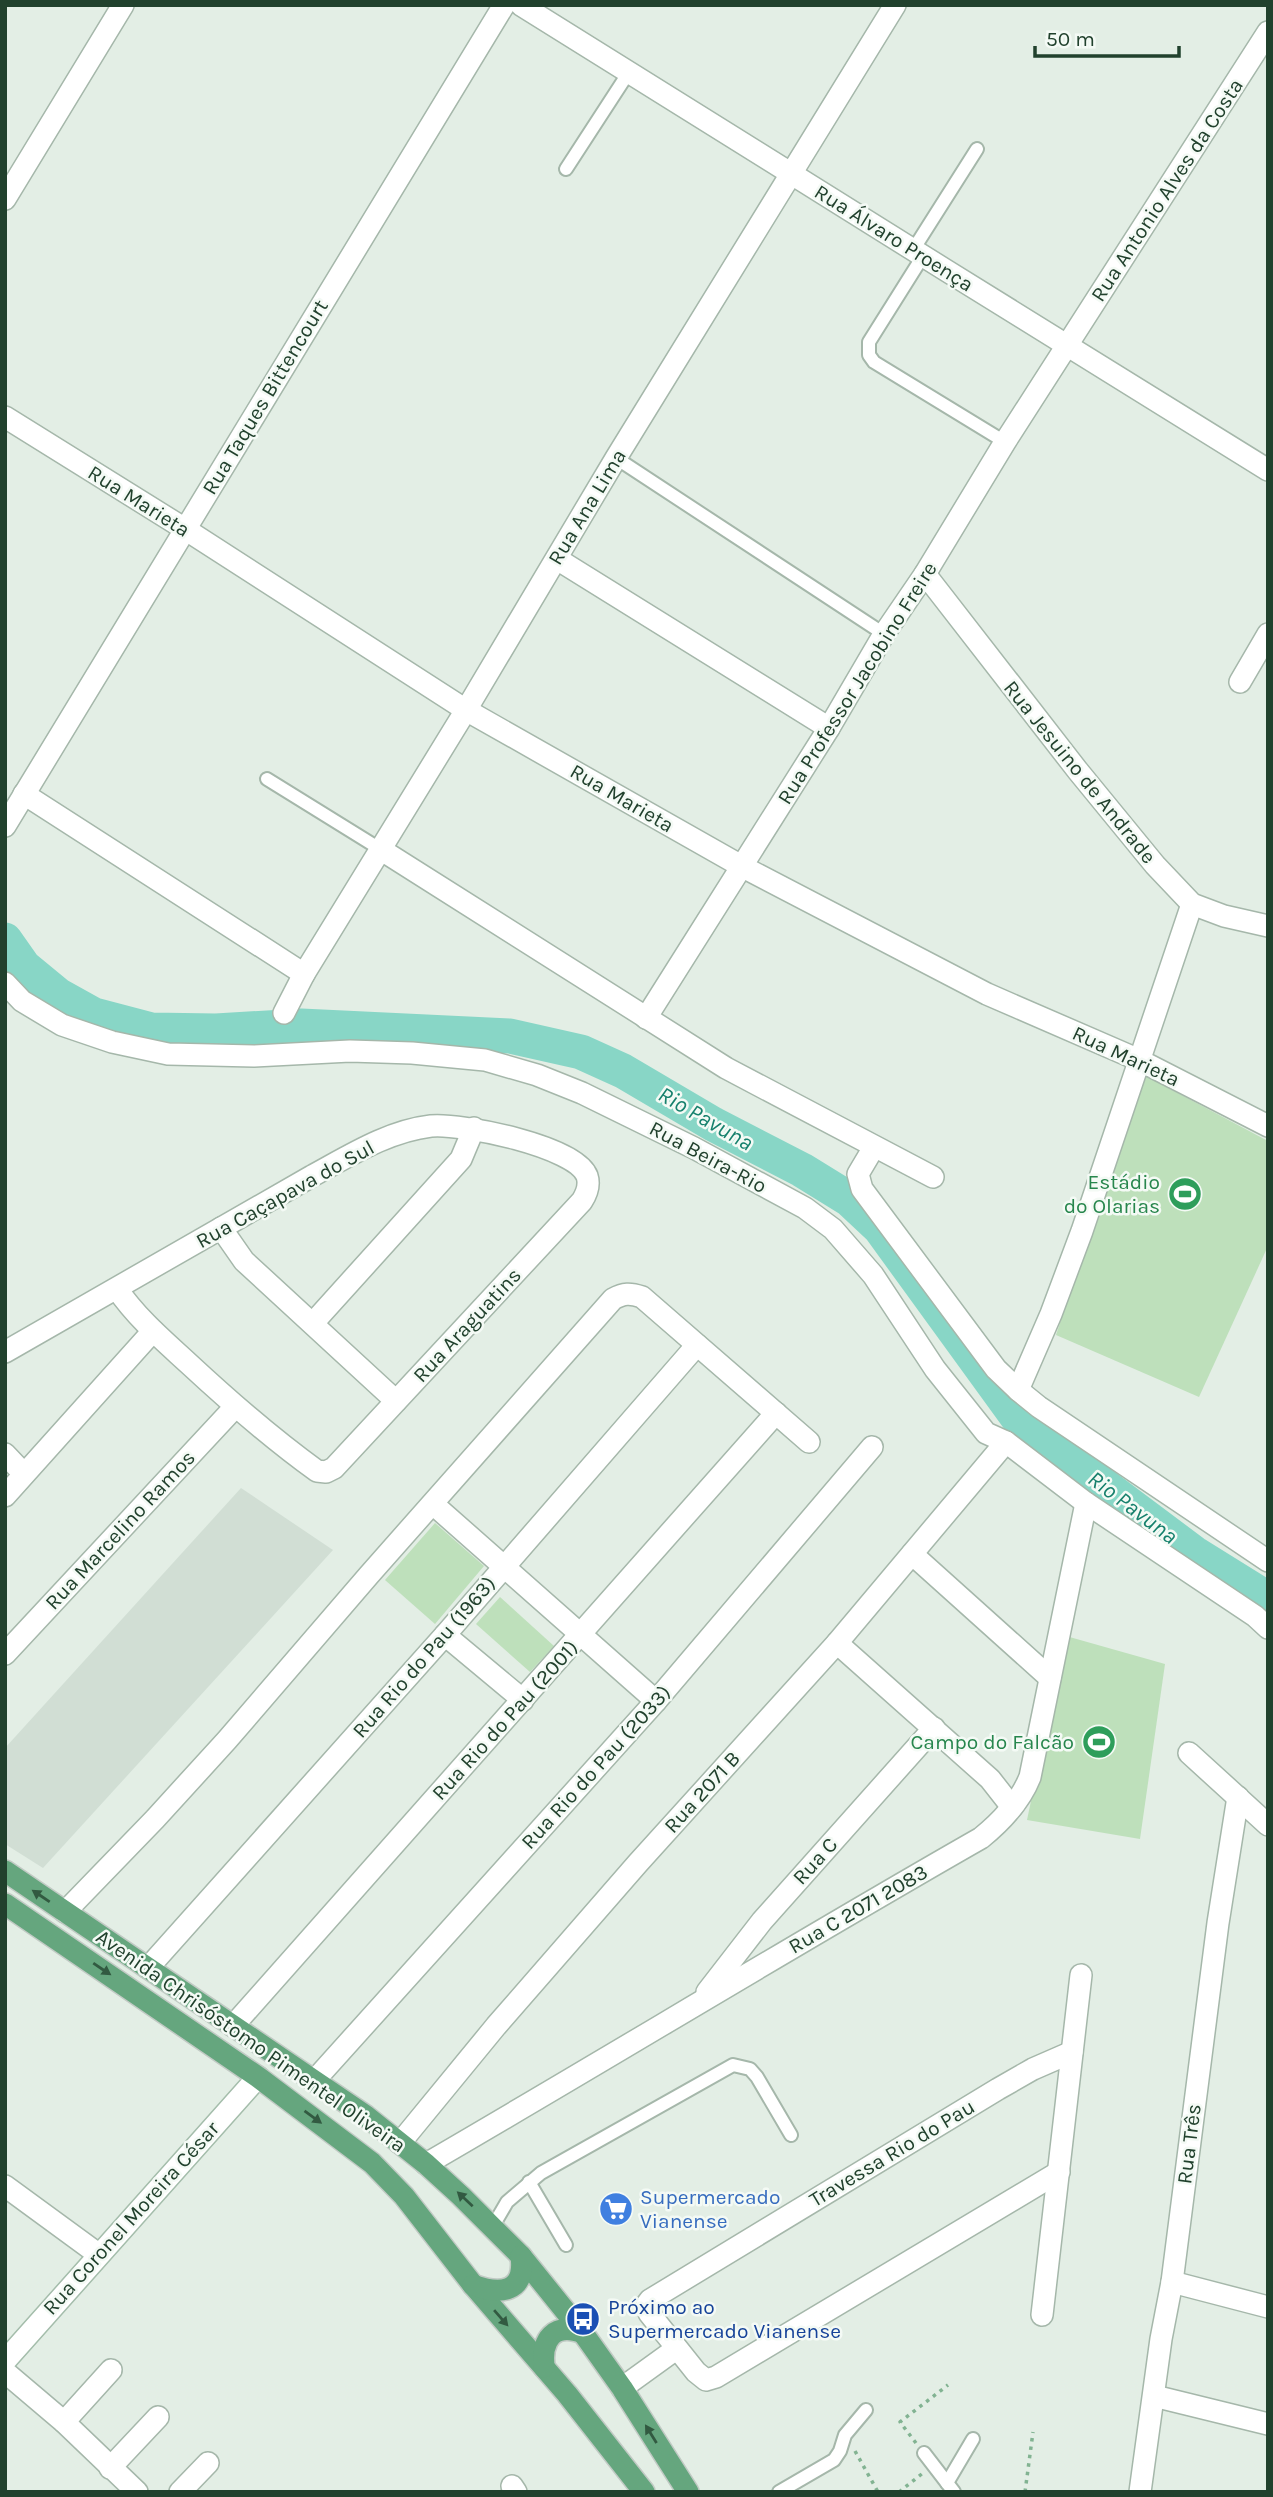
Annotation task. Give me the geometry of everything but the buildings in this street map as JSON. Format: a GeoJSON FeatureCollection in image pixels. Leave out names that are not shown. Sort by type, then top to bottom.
{"type":"FeatureCollection","features":[{"type":"Feature","properties":{"kind":"main road","name":"Avenida Chrisóstomo Pimentel Oliveira"},"geometry":{"type":"LineString","coordinates":[[5,1871],[307,2076],[426,2164],[521,2256],[583,2333],[622,2388],[688,2492]]}},
{"type":"Feature","properties":{"kind":"main road","name":"Avenida Chrisóstomo Pimentel Oliveira"},"geometry":{"type":"LineString","coordinates":[[5,1904],[258,2077],[372,2163],[404,2196],[473,2285],[544,2367],[644,2492]]}},
{"type":"Feature","properties":{"kind":"main road"},"geometry":{"type":"LineString","coordinates":[[258,2077],[282,2071],[307,2076]]}},
{"type":"Feature","properties":{"kind":"main road"},"geometry":{"type":"LineString","coordinates":[[473,2285],[491,2291],[502,2291],[512,2286],[519,2278],[521,2256]]}},
{"type":"Feature","properties":{"kind":"main road"},"geometry":{"type":"LineString","coordinates":[[544,2367],[542,2353],[552,2334],[562,2329],[583,2333]]}},
{"type":"Feature","properties":{"kind":"street"},"geometry":{"type":"LineString","coordinates":[[5,199],[123,5]]}},
{"type":"Feature","properties":{"kind":"street","name":"Rua Taques Bittencourt"},"geometry":{"type":"LineString","coordinates":[[5,826],[504,5]]}},
{"type":"Feature","properties":{"kind":"street","name":"Rua Álvaro Proença"},"geometry":{"type":"LineString","coordinates":[[521,5],[1066,347],[1268,470]]}},
{"type":"Feature","properties":{"kind":"street","name":"Rua Ana Lima"},"geometry":{"type":"LineString","coordinates":[[284,1013],[304,975],[616,458],[895,5]]}},
{"type":"Feature","properties":{"kind":"street","name":"Rua Antonio Alves da Costa"},"geometry":{"type":"LineString","coordinates":[[1066,347],[1268,32]]}},
{"type":"Feature","properties":{"kind":"street","name":"Rua Professor Jacobino Freire"},"geometry":{"type":"LineString","coordinates":[[646,1018],[743,867],[829,729],[884,634],[925,574],[1066,347]]}},
{"type":"Feature","properties":{"kind":"street","name":"Rua Marieta"},"geometry":{"type":"LineString","coordinates":[[5,417],[466,710],[743,867],[987,994],[1139,1060],[1268,1126]]}},
{"type":"Feature","properties":{"kind":"street"},"geometry":{"type":"LineString","coordinates":[[556,559],[829,729]]}},
{"type":"Feature","properties":{"kind":"street","name":"Rua Jesuino de Andrade"},"geometry":{"type":"LineString","coordinates":[[925,574],[1078,771],[1155,866],[1192,904],[1224,916],[1268,926]]}},
{"type":"Feature","properties":{"kind":"street"},"geometry":{"type":"LineString","coordinates":[[1240,682],[1268,634]]}},
{"type":"Feature","properties":{"kind":"street"},"geometry":{"type":"LineString","coordinates":[[24,794],[304,975]]}},
{"type":"Feature","properties":{"kind":"street"},"geometry":{"type":"LineString","coordinates":[[380,849],[726,1068],[933,1177]]}},
{"type":"Feature","properties":{"kind":"street"},"geometry":{"type":"LineString","coordinates":[[1018,1390],[1051,1314],[1082,1231],[1192,904]]}},
{"type":"Feature","properties":{"kind":"street","name":"Rua Beira-Rio"},"geometry":{"type":"LineString","coordinates":[[5,983],[22,1001],[62,1025],[111,1042],[168,1054],[254,1056],[350,1051],[412,1053],[485,1060],[537,1075],[582,1093],[694,1147],[805,1208],[834,1229],[873,1275],[935,1369],[986,1433],[1006,1442],[1086,1503],[1255,1616],[1268,1628]]}},
{"type":"Feature","properties":{"kind":"street","name":"Rua Caçapava do Sul"},"geometry":{"type":"LineString","coordinates":[[5,1352],[349,1156],[383,1140],[432,1126],[474,1128],[538,1145],[571,1160],[583,1169]]}},
{"type":"Feature","properties":{"kind":"street"},"geometry":{"type":"LineString","coordinates":[[313,1323],[461,1159],[474,1128]]}},
{"type":"Feature","properties":{"kind":"street"},"geometry":{"type":"LineString","coordinates":[[874,1147],[858,1174],[862,1189],[996,1369],[1039,1408],[1268,1561]]}},
{"type":"Feature","properties":{"kind":"street","name":"Rua Araguatins"},"geometry":{"type":"LineString","coordinates":[[235,1407],[317,1471],[326,1472],[334,1468],[582,1201],[588,1186],[583,1169]]}},
{"type":"Feature","properties":{"kind":"street"},"geometry":{"type":"LineString","coordinates":[[221,1228],[244,1261],[397,1402]]}},
{"type":"Feature","properties":{"kind":"street"},"geometry":{"type":"LineString","coordinates":[[117,1289],[131,1309],[235,1407]]}},
{"type":"Feature","properties":{"kind":"street"},"geometry":{"type":"LineString","coordinates":[[65,1912],[200,1770],[613,1299],[632,1293],[642,1297],[809,1442]]}},
{"type":"Feature","properties":{"kind":"street"},"geometry":{"type":"LineString","coordinates":[[5,1496],[153,1331]]}},
{"type":"Feature","properties":{"kind":"street","name":"Rua Rio do Pau (1963)"},"geometry":{"type":"LineString","coordinates":[[148,1968],[445,1635],[503,1565],[697,1345]]}},
{"type":"Feature","properties":{"kind":"street","name":"Rua Marcelino Ramos"},"geometry":{"type":"LineString","coordinates":[[5,1654],[235,1407]]}},
{"type":"Feature","properties":{"kind":"street","name":"Rua Rio do Pau (2001)"},"geometry":{"type":"LineString","coordinates":[[233,2026],[776,1413]]}},
{"type":"Feature","properties":{"kind":"street","name":"Rua 2071 B"},"geometry":{"type":"LineString","coordinates":[[400,2143],[496,2026],[638,1863],[837,1643],[1006,1442]]}},
{"type":"Feature","properties":{"kind":"street","name":"Rua Rio do Pau (2033)"},"geometry":{"type":"LineString","coordinates":[[307,2076],[656,1700],[872,1447]]}},
{"type":"Feature","properties":{"kind":"street"},"geometry":{"type":"LineString","coordinates":[[5,1454],[24,1474]]}},
{"type":"Feature","properties":{"kind":"street","name":"Rua C 2071 2083"},"geometry":{"type":"LineString","coordinates":[[426,2164],[981,1838],[1013,1807],[1024,1792],[1037,1754],[1086,1503]]}},
{"type":"Feature","properties":{"kind":"street"},"geometry":{"type":"LineString","coordinates":[[433,1504],[656,1700]]}},
{"type":"Feature","properties":{"kind":"street"},"geometry":{"type":"LineString","coordinates":[[912,1554],[1050,1678]]}},
{"type":"Feature","properties":{"kind":"street"},"geometry":{"type":"LineString","coordinates":[[445,1635],[523,1700]]}},
{"type":"Feature","properties":{"kind":"street"},"geometry":{"type":"LineString","coordinates":[[837,1643],[990,1779],[1013,1807]]}},
{"type":"Feature","properties":{"kind":"street","name":"Rua C"},"geometry":{"type":"LineString","coordinates":[[702,2000],[762,1921],[934,1728]]}},
{"type":"Feature","properties":{"kind":"street"},"geometry":{"type":"LineString","coordinates":[[1189,1753],[1268,1825]]}},
{"type":"Feature","properties":{"kind":"street","name":"Rua Três"},"geometry":{"type":"LineString","coordinates":[[1140,2492],[1161,2339],[1172,2283],[1218,1923],[1238,1797]]}},
{"type":"Feature","properties":{"kind":"street"},"geometry":{"type":"LineString","coordinates":[[1042,2315],[1081,1975]]}},
{"type":"Feature","properties":{"kind":"street","name":"Travessa Rio do Pau"},"geometry":{"type":"LineString","coordinates":[[1059,2172],[716,2377],[706,2380],[649,2313],[647,2304],[650,2300],[998,2089],[1033,2069],[1072,2052]]}},
{"type":"Feature","properties":{"kind":"street","name":"Rua Coronel Moreira César"},"geometry":{"type":"LineString","coordinates":[[5,2361],[258,2077]]}},
{"type":"Feature","properties":{"kind":"street"},"geometry":{"type":"LineString","coordinates":[[5,2186],[98,2254]]}},
{"type":"Feature","properties":{"kind":"street"},"geometry":{"type":"LineString","coordinates":[[1172,2283],[1268,2307]]}},
{"type":"Feature","properties":{"kind":"street"},"geometry":{"type":"LineString","coordinates":[[622,2388],[677,2349]]}},
{"type":"Feature","properties":{"kind":"street"},"geometry":{"type":"LineString","coordinates":[[64,2423],[111,2370]]}},
{"type":"Feature","properties":{"kind":"street"},"geometry":{"type":"LineString","coordinates":[[5,2372],[137,2492]]}},
{"type":"Feature","properties":{"kind":"street"},"geometry":{"type":"LineString","coordinates":[[1154,2396],[1268,2424]]}},
{"type":"Feature","properties":{"kind":"street"},"geometry":{"type":"LineString","coordinates":[[110,2468],[158,2417]]}},
{"type":"Feature","properties":{"kind":"street"},"geometry":{"type":"LineString","coordinates":[[180,2492],[208,2463]]}},
{"type":"Feature","properties":{"kind":"lane"},"geometry":{"type":"LineString","coordinates":[[566,169],[629,72]]}},
{"type":"Feature","properties":{"kind":"lane"},"geometry":{"type":"LineString","coordinates":[[977,149],[869,342],[869,355],[874,362],[1005,442]]}},
{"type":"Feature","properties":{"kind":"lane"},"geometry":{"type":"LineString","coordinates":[[616,458],[884,634]]}},
{"type":"Feature","properties":{"kind":"lane"},"geometry":{"type":"LineString","coordinates":[[267,779],[380,849]]}},
{"type":"Feature","properties":{"kind":"lane"},"geometry":{"type":"LineString","coordinates":[[493,2226],[507,2202],[528,2182],[733,2065],[750,2069],[757,2077],[791,2135]]}},
{"type":"Feature","properties":{"kind":"lane"},"geometry":{"type":"LineString","coordinates":[[528,2182],[566,2245]]}},
{"type":"Feature","properties":{"kind":"lane"},"geometry":{"type":"LineString","coordinates":[[779,2492],[834,2460],[845,2435],[866,2410]]}},
{"type":"Feature","properties":{"kind":"lane"},"geometry":{"type":"LineString","coordinates":[[923,2454],[951,2488],[973,2440]]}},
{"type":"Feature","properties":{"kind":"path"},"geometry":{"type":"LineString","coordinates":[[923,2454],[900,2422],[948,2385]]}},
{"type":"Feature","properties":{"kind":"path"},"geometry":{"type":"LineString","coordinates":[[1025,2492],[1032,2432]]}},
{"type":"Feature","properties":{"kind":"path"},"geometry":{"type":"LineString","coordinates":[[845,2435],[878,2492]]}},
{"type":"Feature","properties":{"kind":"path"},"geometry":{"type":"LineString","coordinates":[[899,2492],[933,2465]]}},
{"type":"Feature","properties":{"kind":"shaded area"},"geometry":{"type":"Polygon","coordinates":[[[241,1488],[333,1550],[43,1868],[5,1844],[5,1748],[241,1488]]]}},
{"type":"Feature","properties":{"kind":"green space","name":"Estádio do Olarias"},"geometry":{"type":"Polygon","coordinates":[[[1142,1074],[1268,1141],[1268,1246],[1199,1397],[1056,1335],[1142,1074]]]}},
{"type":"Feature","properties":{"kind":"green space"},"geometry":{"type":"Polygon","coordinates":[[[435,1523],[484,1566],[435,1624],[385,1580],[435,1523]]]}},
{"type":"Feature","properties":{"kind":"green space"},"geometry":{"type":"Polygon","coordinates":[[[500,1597],[554,1646],[530,1672],[476,1624],[500,1597]]]}},
{"type":"Feature","properties":{"kind":"green space","name":"Campo do Falcão"},"geometry":{"type":"Polygon","coordinates":[[[1066,1636],[1165,1664],[1140,1839],[1027,1820],[1066,1636]]]}},
{"type":"Feature","properties":{"kind":"waterway","name":"Rio Pavuna"},"geometry":{"type":"LineString","coordinates":[[5,940],[24,967],[58,995],[94,1015],[151,1030],[216,1031],[301,1026],[510,1036],[581,1052],[623,1071],[849,1199],[880,1228],[1023,1425],[1194,1553],[1268,1599]]}},
{"type":"Feature","properties":{"kind":"place","name":"Estádio do Olarias"},"geometry":{"type":"Point","coordinates":[1185,1194]}},
{"type":"Feature","properties":{"kind":"place","name":"Campo do Falcão"},"geometry":{"type":"Point","coordinates":[1099,1742]}},
{"type":"Feature","properties":{"kind":"place","name":"Supermercado Vianense"},"geometry":{"type":"Point","coordinates":[616,2209]}},
{"type":"Feature","properties":{"kind":"place","name":"Próximo ao Supermercado Vianense"},"geometry":{"type":"Point","coordinates":[583,2319]}}]}
